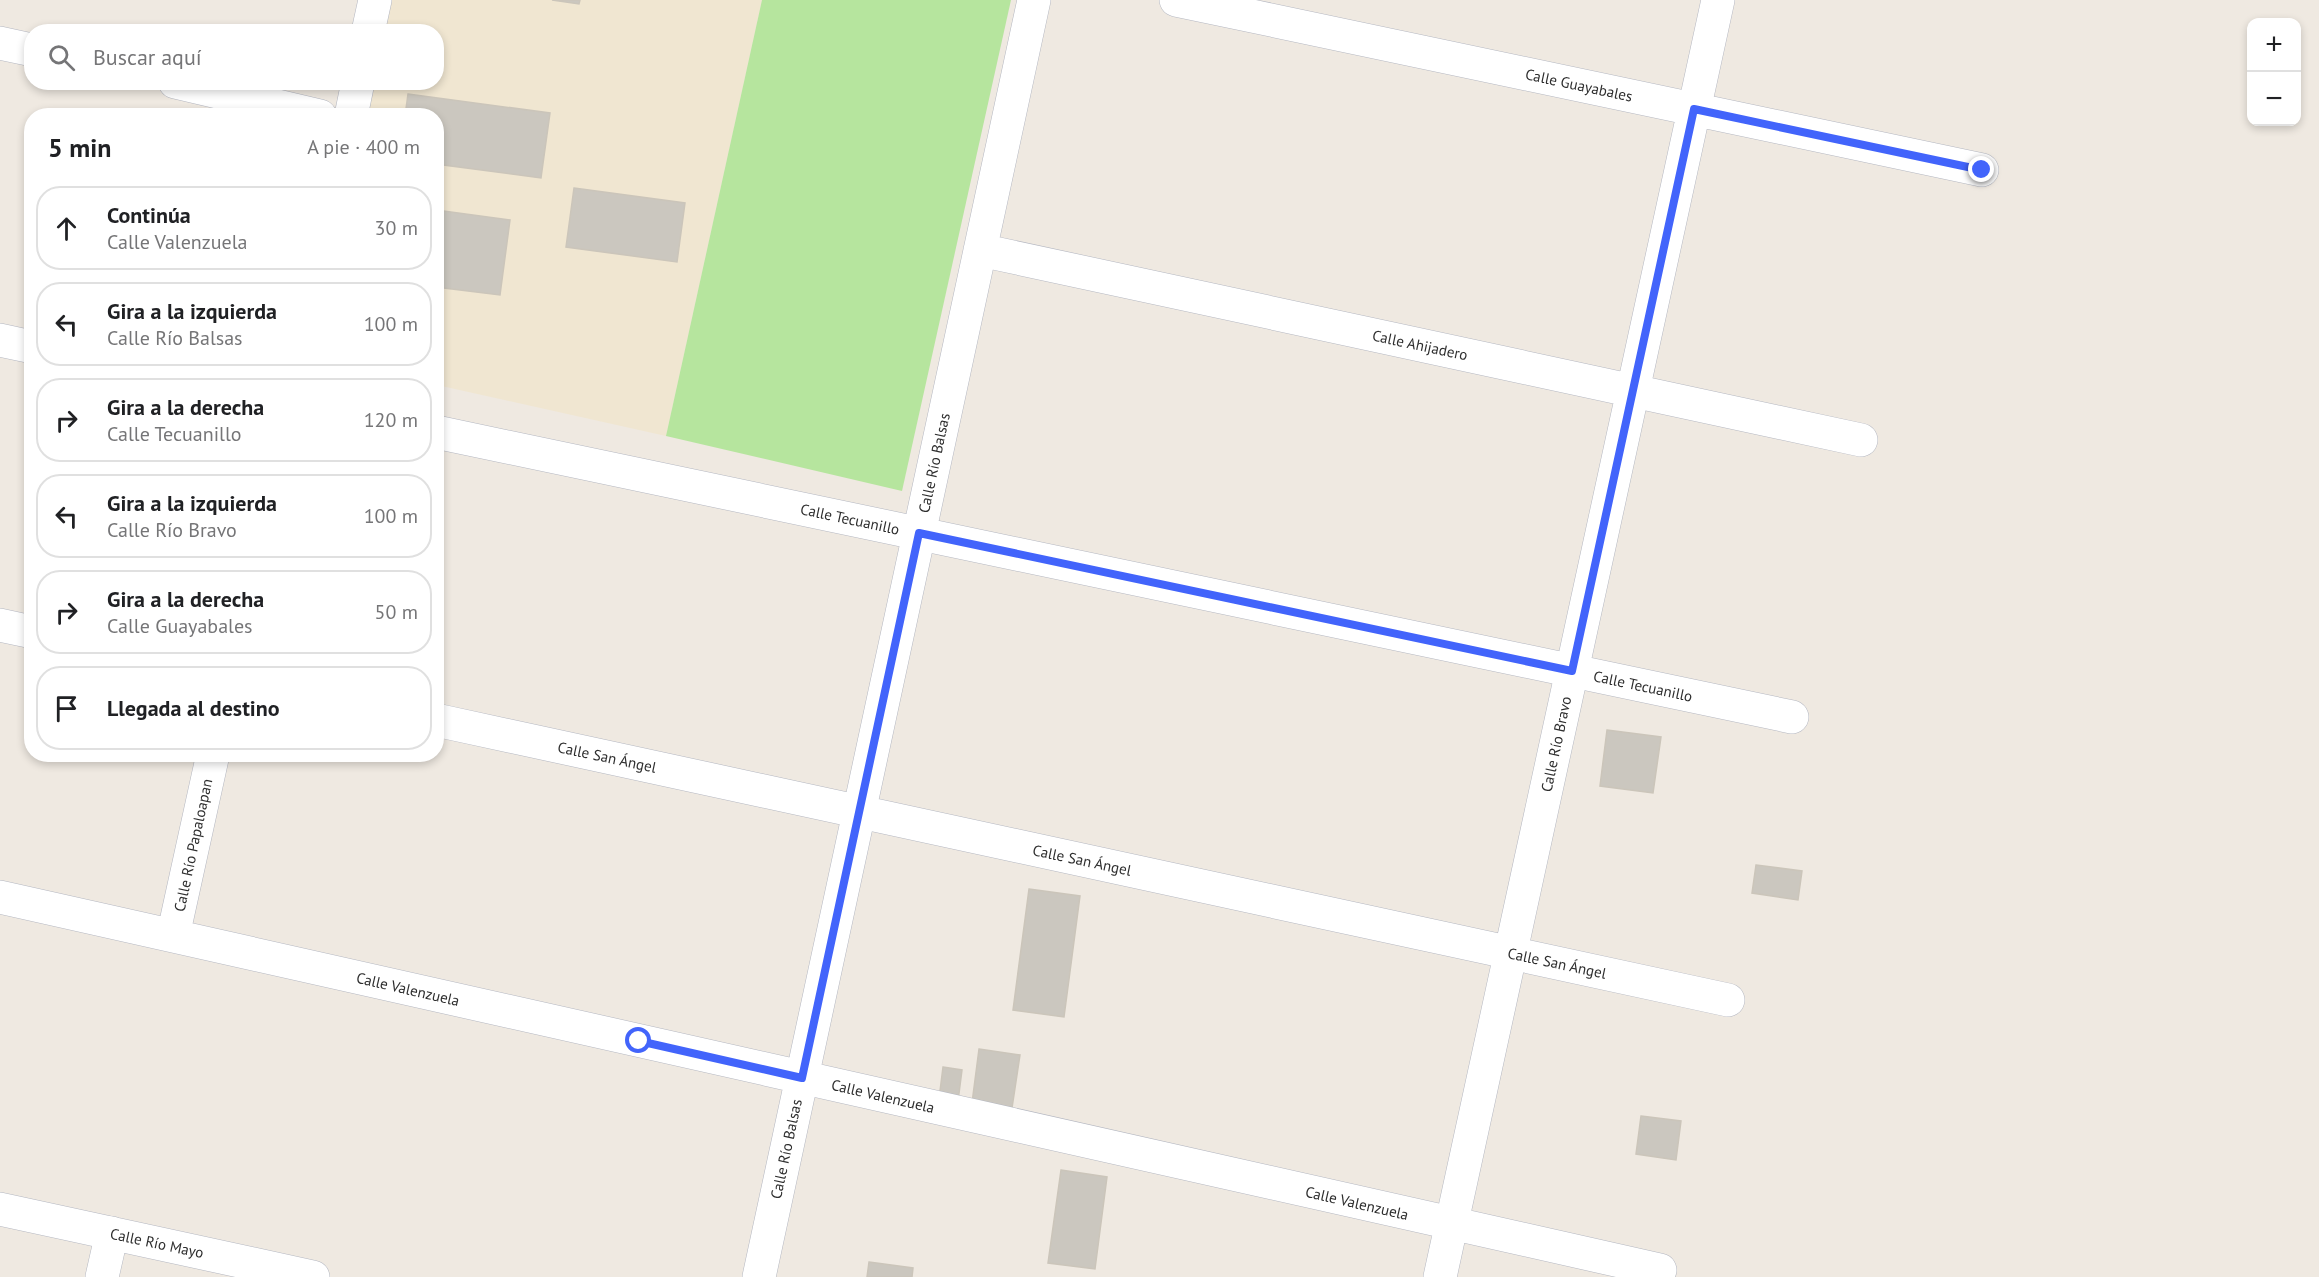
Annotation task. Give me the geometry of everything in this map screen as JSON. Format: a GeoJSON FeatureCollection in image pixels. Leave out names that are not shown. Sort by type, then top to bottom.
{"type":"FeatureCollection","features":[{"type":"Feature","properties":{"kind":"street"},"geometry":{"type":"LineString","coordinates":[[370,24],[375,0]]}},
{"type":"Feature","properties":{"kind":"street","name":"Calle Río Balsas"},"geometry":{"type":"LineString","coordinates":[[759,1277],[1034,0]]}},
{"type":"Feature","properties":{"kind":"street","name":"Calle Guayabales"},"geometry":{"type":"LineString","coordinates":[[1176,0],[1982,170]]}},
{"type":"Feature","properties":{"kind":"street","name":"Calle Río Bravo"},"geometry":{"type":"LineString","coordinates":[[1440,1277],[1718,0]]}},
{"type":"Feature","properties":{"kind":"street"},"geometry":{"type":"LineString","coordinates":[[0,42],[24,48]]}},
{"type":"Feature","properties":{"kind":"street"},"geometry":{"type":"LineString","coordinates":[[209,90],[286,108]]}},
{"type":"Feature","properties":{"kind":"street"},"geometry":{"type":"LineString","coordinates":[[353,108],[356,90]]}},
{"type":"Feature","properties":{"kind":"street","name":"Calle Ahijadero"},"geometry":{"type":"LineString","coordinates":[[980,250],[1861,440]]}},
{"type":"Feature","properties":{"kind":"street"},"geometry":{"type":"LineString","coordinates":[[0,340],[24,345]]}},
{"type":"Feature","properties":{"kind":"street","name":"Calle Tecuanillo"},"geometry":{"type":"LineString","coordinates":[[444,434],[1792,717]]}},
{"type":"Feature","properties":{"kind":"street"},"geometry":{"type":"LineString","coordinates":[[0,625],[24,630]]}},
{"type":"Feature","properties":{"kind":"street","name":"Calle San Ángel"},"geometry":{"type":"LineString","coordinates":[[444,722],[1728,1000]]}},
{"type":"Feature","properties":{"kind":"street","name":"Calle Río Papaloapan"},"geometry":{"type":"LineString","coordinates":[[173,936],[211,762]]}},
{"type":"Feature","properties":{"kind":"street","name":"Calle Valenzuela"},"geometry":{"type":"LineString","coordinates":[[0,897],[1660,1270]]}},
{"type":"Feature","properties":{"kind":"street","name":"Calle Río Mayo"},"geometry":{"type":"LineString","coordinates":[[0,1209],[313,1277]]}},
{"type":"Feature","properties":{"kind":"street"},"geometry":{"type":"LineString","coordinates":[[102,1277],[112,1233]]}},
{"type":"Feature","properties":{"kind":"shaded area"},"geometry":{"type":"Polygon","coordinates":[[[390,0],[762,0],[666,436],[444,387],[444,108],[367,108],[371,90],[444,90],[444,24],[385,24],[390,0]]]}},
{"type":"Feature","properties":{"kind":"green space"},"geometry":{"type":"Polygon","coordinates":[[[762,0],[1011,0],[902,491],[666,436],[762,0]]]}},
{"type":"Feature","properties":{"kind":"building"},"geometry":{"type":"Polygon","coordinates":[[[552,0],[580,0],[579,4],[552,0]]]}},
{"type":"Feature","properties":{"kind":"building"},"geometry":{"type":"Polygon","coordinates":[[[408,94],[550,113],[541,178],[444,165],[444,108],[406,108],[408,94]]]}},
{"type":"Feature","properties":{"kind":"building"},"geometry":{"type":"Polygon","coordinates":[[[574,188],[685,203],[677,262],[566,247],[574,188]]]}},
{"type":"Feature","properties":{"kind":"building"},"geometry":{"type":"Polygon","coordinates":[[[444,211],[510,220],[500,295],[444,288],[444,211]]]}},
{"type":"Feature","properties":{"kind":"building"},"geometry":{"type":"Polygon","coordinates":[[[1607,730],[1661,737],[1653,793],[1600,786],[1607,730]]]}},
{"type":"Feature","properties":{"kind":"building"},"geometry":{"type":"Polygon","coordinates":[[[1756,865],[1802,871],[1798,900],[1752,893],[1756,865]]]}},
{"type":"Feature","properties":{"kind":"building"},"geometry":{"type":"Polygon","coordinates":[[[1029,889],[1080,896],[1064,1017],[1013,1010],[1029,889]]]}},
{"type":"Feature","properties":{"kind":"building"},"geometry":{"type":"Polygon","coordinates":[[[979,1049],[1020,1055],[1012,1108],[972,1103],[979,1049]]]}},
{"type":"Feature","properties":{"kind":"building"},"geometry":{"type":"Polygon","coordinates":[[[943,1067],[962,1070],[957,1109],[938,1107],[943,1067]]]}},
{"type":"Feature","properties":{"kind":"building"},"geometry":{"type":"Polygon","coordinates":[[[1641,1116],[1681,1121],[1676,1160],[1636,1154],[1641,1116]]]}},
{"type":"Feature","properties":{"kind":"building"},"geometry":{"type":"Polygon","coordinates":[[[1061,1170],[1107,1177],[1095,1269],[1048,1263],[1061,1170]]]}},
{"type":"Feature","properties":{"kind":"building"},"geometry":{"type":"Polygon","coordinates":[[[869,1262],[913,1268],[912,1277],[867,1277],[869,1262]]]}},
{"type":"Feature","properties":{"kind":"route"},"geometry":{"type":"LineString","coordinates":[[639,1041],[802,1078],[919,533],[1572,671],[1694,109],[1982,170]]}}]}
